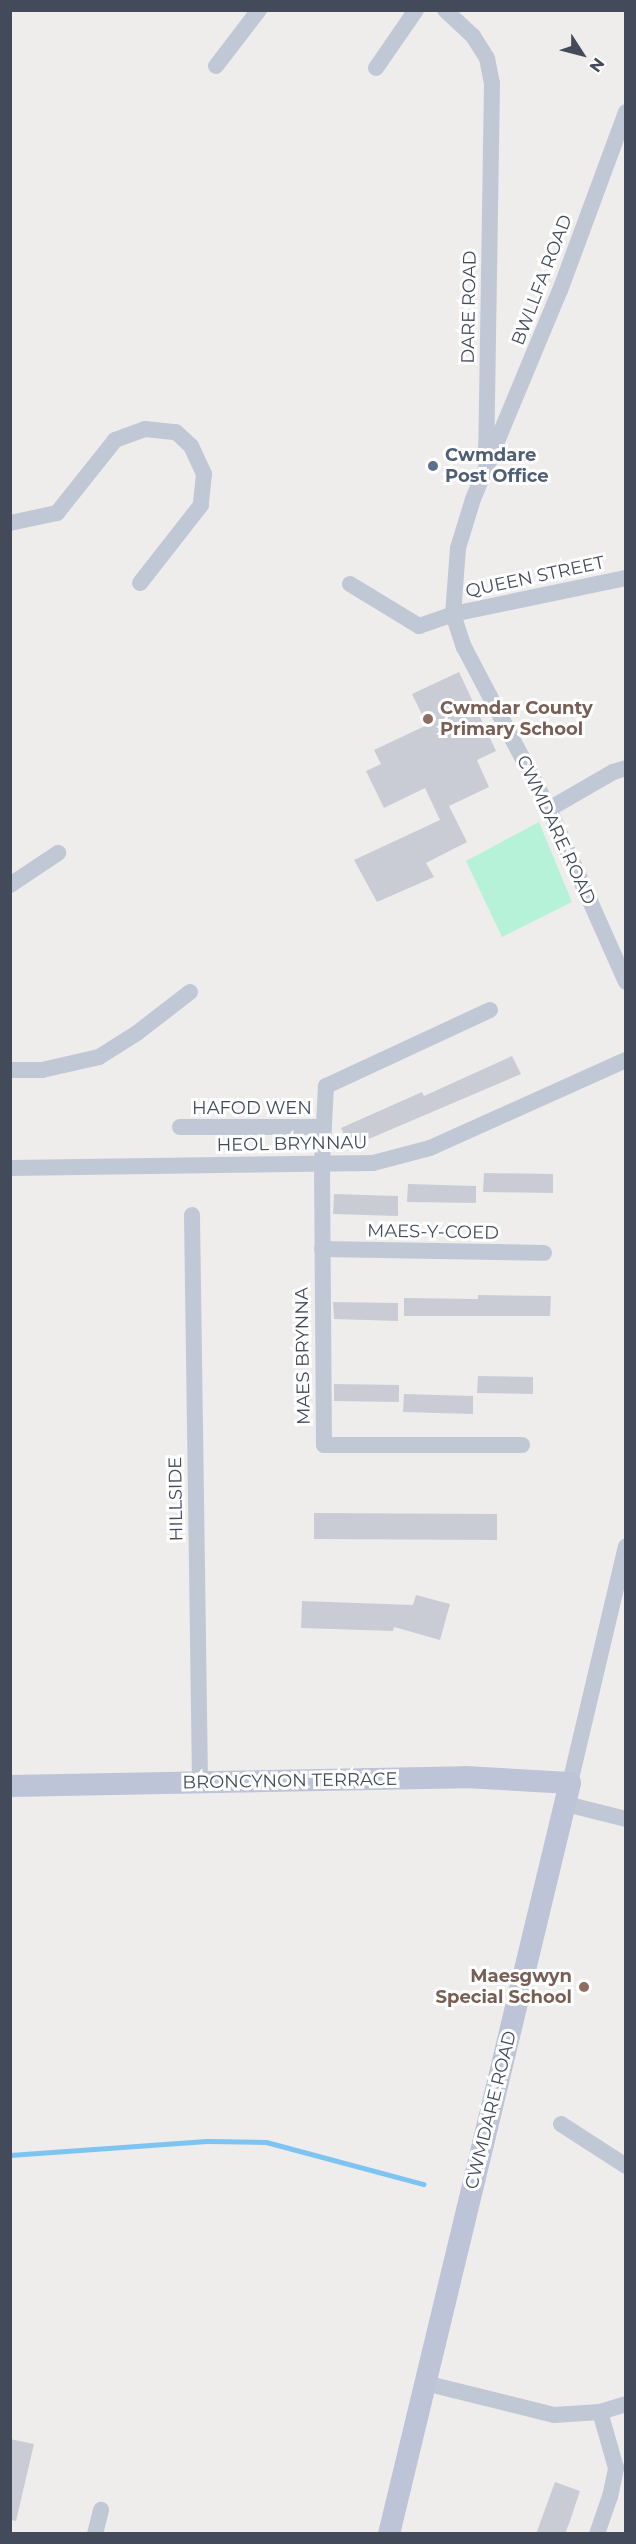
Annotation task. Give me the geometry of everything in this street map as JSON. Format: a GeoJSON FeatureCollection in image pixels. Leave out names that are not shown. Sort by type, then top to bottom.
{"type":"FeatureCollection","features":[{"type":"Feature","properties":{"kind":"street"},"geometry":{"type":"LineString","coordinates":[[216,66],[259,10]]}},
{"type":"Feature","properties":{"kind":"street"},"geometry":{"type":"LineString","coordinates":[[376,68],[416,10]]}},
{"type":"Feature","properties":{"kind":"street","name":"DARE ROAD"},"geometry":{"type":"LineString","coordinates":[[445,10],[472,36],[487,58],[492,83],[486,447],[490,460]]}},
{"type":"Feature","properties":{"kind":"street","name":"BWLLFA ROAD"},"geometry":{"type":"LineString","coordinates":[[490,460],[560,290],[626,112]]}},
{"type":"Feature","properties":{"kind":"street"},"geometry":{"type":"LineString","coordinates":[[10,524],[57,513],[114,440],[145,429],[176,432],[191,446],[204,474],[201,505],[140,583]]}},
{"type":"Feature","properties":{"kind":"street"},"geometry":{"type":"LineString","coordinates":[[453,614],[458,548],[473,500],[490,460]]}},
{"type":"Feature","properties":{"kind":"street","name":"QUEEN STREET"},"geometry":{"type":"LineString","coordinates":[[350,584],[419,626],[453,614],[626,578]]}},
{"type":"Feature","properties":{"kind":"street","name":"CWMDARE ROAD"},"geometry":{"type":"LineString","coordinates":[[453,614],[464,647],[549,808],[626,982]]}},
{"type":"Feature","properties":{"kind":"street"},"geometry":{"type":"LineString","coordinates":[[549,808],[613,772],[626,768]]}},
{"type":"Feature","properties":{"kind":"street"},"geometry":{"type":"LineString","coordinates":[[10,885],[58,853]]}},
{"type":"Feature","properties":{"kind":"street"},"geometry":{"type":"LineString","coordinates":[[10,1070],[42,1070],[99,1057],[137,1033],[190,992]]}},
{"type":"Feature","properties":{"kind":"street"},"geometry":{"type":"LineString","coordinates":[[322,1249],[322,1163],[326,1086],[490,1010]]}},
{"type":"Feature","properties":{"kind":"street","name":"HEOL BRYNNAU"},"geometry":{"type":"LineString","coordinates":[[10,1168],[373,1163],[430,1148],[626,1060]]}},
{"type":"Feature","properties":{"kind":"street","name":"HAFOD WEN"},"geometry":{"type":"LineString","coordinates":[[180,1127],[324,1127]]}},
{"type":"Feature","properties":{"kind":"street","name":"HILLSIDE"},"geometry":{"type":"LineString","coordinates":[[192,1215],[200,1783]]}},
{"type":"Feature","properties":{"kind":"street","name":"MAES-Y-COED"},"geometry":{"type":"LineString","coordinates":[[322,1249],[544,1253]]}},
{"type":"Feature","properties":{"kind":"street","name":"MAES BRYNNA"},"geometry":{"type":"LineString","coordinates":[[322,1249],[324,1445],[522,1445]]}},
{"type":"Feature","properties":{"kind":"street","name":"CWMDARE ROAD"},"geometry":{"type":"LineString","coordinates":[[389,2534],[626,1547]]}},
{"type":"Feature","properties":{"kind":"street","name":"BRONCYNON TERRACE"},"geometry":{"type":"LineString","coordinates":[[10,1786],[465,1777],[568,1793]]}},
{"type":"Feature","properties":{"kind":"street"},"geometry":{"type":"LineString","coordinates":[[568,1793],[626,1819]]}},
{"type":"Feature","properties":{"kind":"street"},"geometry":{"type":"LineString","coordinates":[[561,2124],[626,2166]]}},
{"type":"Feature","properties":{"kind":"street"},"geometry":{"type":"LineString","coordinates":[[425,2383],[554,2415],[600,2412],[626,2404]]}},
{"type":"Feature","properties":{"kind":"street"},"geometry":{"type":"LineString","coordinates":[[597,2534],[610,2497],[616,2468],[600,2412]]}},
{"type":"Feature","properties":{"kind":"street"},"geometry":{"type":"LineString","coordinates":[[95,2534],[101,2510]]}},
{"type":"Feature","properties":{"kind":"green space"},"geometry":{"type":"Polygon","coordinates":[[[539,822],[572,902],[502,937],[466,861],[539,822]]]}},
{"type":"Feature","properties":{"kind":"building"},"geometry":{"type":"Polygon","coordinates":[[[459,672],[496,751],[477,760],[489,787],[449,806],[467,842],[426,863],[434,877],[377,902],[354,860],[440,820],[425,788],[384,808],[366,771],[381,764],[374,750],[427,725],[412,694],[459,672]]]}},
{"type":"Feature","properties":{"kind":"building"},"geometry":{"type":"Polygon","coordinates":[[[512,1056],[521,1074],[350,1147],[341,1128],[422,1092],[424,1096],[512,1056]]]}},
{"type":"Feature","properties":{"kind":"building"},"geometry":{"type":"Polygon","coordinates":[[[484,1173],[553,1174],[553,1193],[483,1192],[484,1173]]]}},
{"type":"Feature","properties":{"kind":"building"},"geometry":{"type":"Polygon","coordinates":[[[408,1184],[476,1186],[476,1203],[407,1202],[408,1184]]]}},
{"type":"Feature","properties":{"kind":"building"},"geometry":{"type":"Polygon","coordinates":[[[334,1194],[398,1196],[398,1216],[333,1214],[334,1194]]]}},
{"type":"Feature","properties":{"kind":"building"},"geometry":{"type":"Polygon","coordinates":[[[478,1295],[551,1296],[550,1316],[404,1316],[404,1298],[478,1299],[478,1295]]]}},
{"type":"Feature","properties":{"kind":"building"},"geometry":{"type":"Polygon","coordinates":[[[333,1302],[398,1303],[398,1321],[334,1319],[333,1302]]]}},
{"type":"Feature","properties":{"kind":"building"},"geometry":{"type":"Polygon","coordinates":[[[478,1376],[533,1377],[533,1394],[477,1393],[478,1376]]]}},
{"type":"Feature","properties":{"kind":"building"},"geometry":{"type":"Polygon","coordinates":[[[334,1384],[399,1385],[399,1402],[334,1401],[334,1384]]]}},
{"type":"Feature","properties":{"kind":"building"},"geometry":{"type":"Polygon","coordinates":[[[404,1394],[473,1396],[473,1414],[403,1412],[404,1394]]]}},
{"type":"Feature","properties":{"kind":"building"},"geometry":{"type":"Polygon","coordinates":[[[314,1513],[497,1514],[497,1540],[314,1539],[314,1513]]]}},
{"type":"Feature","properties":{"kind":"building"},"geometry":{"type":"Polygon","coordinates":[[[416,1595],[450,1604],[440,1640],[394,1627],[393,1631],[301,1628],[302,1601],[413,1605],[416,1595]]]}},
{"type":"Feature","properties":{"kind":"building"},"geometry":{"type":"Polygon","coordinates":[[[10,2439],[34,2444],[16,2521],[10,2520],[10,2439]]]}},
{"type":"Feature","properties":{"kind":"building"},"geometry":{"type":"Polygon","coordinates":[[[555,2482],[580,2491],[570,2521],[565,2534],[536,2534],[555,2482]]]}},
{"type":"Feature","properties":{"kind":"waterway"},"geometry":{"type":"LineString","coordinates":[[10,2155],[207,2141],[266,2142],[423,2184]]}},
{"type":"Feature","properties":{"kind":"place","name":"Cwmdare Post Office"},"geometry":{"type":"Point","coordinates":[433,466]}},
{"type":"Feature","properties":{"kind":"place","name":"Cwmdar County Primary School"},"geometry":{"type":"Point","coordinates":[428,719]}},
{"type":"Feature","properties":{"kind":"place","name":"Maesgwyn Special School"},"geometry":{"type":"Point","coordinates":[584,1987]}}]}
